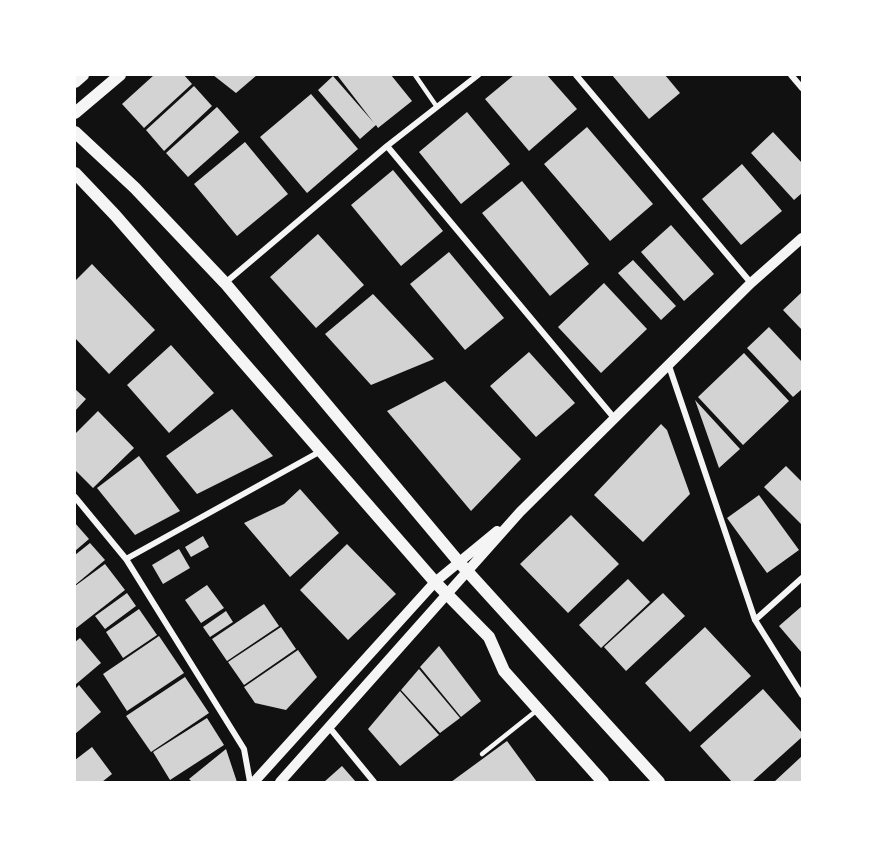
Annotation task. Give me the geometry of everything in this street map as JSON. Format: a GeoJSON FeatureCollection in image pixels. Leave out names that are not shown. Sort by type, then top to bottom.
{"type":"FeatureCollection","features":[{"type":"Feature","properties":{"kind":"main road"},"geometry":{"type":"LineString","coordinates":[[75,82],[83,75]]}},
{"type":"Feature","properties":{"kind":"main road"},"geometry":{"type":"LineString","coordinates":[[75,113],[120,75]]}},
{"type":"Feature","properties":{"kind":"main road"},"geometry":{"type":"LineString","coordinates":[[75,132],[135,188],[225,283],[458,561],[659,782]]}},
{"type":"Feature","properties":{"kind":"main road"},"geometry":{"type":"LineString","coordinates":[[75,173],[435,582],[489,637],[504,671],[596,780]]}},
{"type":"Feature","properties":{"kind":"street"},"geometry":{"type":"LineString","coordinates":[[225,283],[387,146],[477,75]]}},
{"type":"Feature","properties":{"kind":"street"},"geometry":{"type":"LineString","coordinates":[[576,75],[751,283]]}},
{"type":"Feature","properties":{"kind":"street"},"geometry":{"type":"LineString","coordinates":[[791,75],[802,88]]}},
{"type":"Feature","properties":{"kind":"street"},"geometry":{"type":"LineString","coordinates":[[387,146],[615,419]]}},
{"type":"Feature","properties":{"kind":"street"},"geometry":{"type":"LineString","coordinates":[[280,782],[520,512],[751,283],[802,238]]}},
{"type":"Feature","properties":{"kind":"street"},"geometry":{"type":"LineString","coordinates":[[669,366],[755,620],[802,695]]}},
{"type":"Feature","properties":{"kind":"street"},"geometry":{"type":"LineString","coordinates":[[126,559],[321,451]]}},
{"type":"Feature","properties":{"kind":"street"},"geometry":{"type":"LineString","coordinates":[[75,497],[126,559],[244,749],[252,782]]}},
{"type":"Feature","properties":{"kind":"street"},"geometry":{"type":"LineString","coordinates":[[252,782],[435,582],[520,512]]}},
{"type":"Feature","properties":{"kind":"street"},"geometry":{"type":"LineString","coordinates":[[755,620],[802,578]]}},
{"type":"Feature","properties":{"kind":"street"},"geometry":{"type":"LineString","coordinates":[[329,727],[374,782]]}},
{"type":"Feature","properties":{"kind":"lane"},"geometry":{"type":"LineString","coordinates":[[415,75],[437,107]]}},
{"type":"Feature","properties":{"kind":"lane"},"geometry":{"type":"LineString","coordinates":[[482,754],[538,709]]}},
{"type":"Feature","properties":{"kind":"building"},"geometry":{"type":"Polygon","coordinates":[[[154,75],[184,75],[192,84],[144,128],[122,104],[154,75]]]}},
{"type":"Feature","properties":{"kind":"building"},"geometry":{"type":"Polygon","coordinates":[[[213,75],[257,75],[236,93],[213,75]]]}},
{"type":"Feature","properties":{"kind":"building"},"geometry":{"type":"Polygon","coordinates":[[[337,75],[391,75],[412,101],[378,128],[376,125],[360,139],[318,90],[333,76],[374,123],[337,75]]]}},
{"type":"Feature","properties":{"kind":"building"},"geometry":{"type":"Polygon","coordinates":[[[514,75],[547,75],[577,109],[529,151],[485,99],[514,75]]]}},
{"type":"Feature","properties":{"kind":"building"},"geometry":{"type":"Polygon","coordinates":[[[612,75],[665,75],[680,93],[649,119],[612,75]]]}},
{"type":"Feature","properties":{"kind":"building"},"geometry":{"type":"Polygon","coordinates":[[[194,86],[212,106],[164,151],[146,130],[194,86]]]}},
{"type":"Feature","properties":{"kind":"building"},"geometry":{"type":"Polygon","coordinates":[[[311,94],[358,149],[307,193],[260,137],[311,94]]]}},
{"type":"Feature","properties":{"kind":"building"},"geometry":{"type":"Polygon","coordinates":[[[217,107],[239,132],[188,177],[166,153],[217,107]]]}},
{"type":"Feature","properties":{"kind":"building"},"geometry":{"type":"Polygon","coordinates":[[[467,112],[510,164],[461,204],[419,152],[467,112]]]}},
{"type":"Feature","properties":{"kind":"building"},"geometry":{"type":"Polygon","coordinates":[[[587,127],[653,204],[610,241],[544,164],[587,127]]]}},
{"type":"Feature","properties":{"kind":"building"},"geometry":{"type":"Polygon","coordinates":[[[773,132],[802,163],[802,193],[794,200],[751,153],[773,132]]]}},
{"type":"Feature","properties":{"kind":"building"},"geometry":{"type":"Polygon","coordinates":[[[245,142],[288,194],[237,236],[194,184],[245,142]]]}},
{"type":"Feature","properties":{"kind":"building"},"geometry":{"type":"Polygon","coordinates":[[[742,164],[782,211],[741,245],[702,199],[742,164]]]}},
{"type":"Feature","properties":{"kind":"building"},"geometry":{"type":"Polygon","coordinates":[[[393,170],[443,231],[401,266],[351,205],[393,170]]]}},
{"type":"Feature","properties":{"kind":"building"},"geometry":{"type":"Polygon","coordinates":[[[522,181],[589,264],[550,296],[482,213],[522,181]]]}},
{"type":"Feature","properties":{"kind":"building"},"geometry":{"type":"Polygon","coordinates":[[[671,225],[714,274],[684,301],[641,252],[671,225]]]}},
{"type":"Feature","properties":{"kind":"building"},"geometry":{"type":"Polygon","coordinates":[[[318,234],[364,285],[316,328],[270,277],[318,234]]]}},
{"type":"Feature","properties":{"kind":"building"},"geometry":{"type":"Polygon","coordinates":[[[449,252],[504,318],[465,350],[410,284],[449,252]]]}},
{"type":"Feature","properties":{"kind":"building"},"geometry":{"type":"Polygon","coordinates":[[[633,260],[676,306],[661,320],[618,273],[633,260]]]}},
{"type":"Feature","properties":{"kind":"building"},"geometry":{"type":"Polygon","coordinates":[[[92,264],[155,330],[109,374],[75,338],[75,281],[92,264]]]}},
{"type":"Feature","properties":{"kind":"building"},"geometry":{"type":"Polygon","coordinates":[[[604,283],[647,329],[601,373],[558,327],[604,283]]]}},
{"type":"Feature","properties":{"kind":"building"},"geometry":{"type":"Polygon","coordinates":[[[802,292],[802,330],[783,310],[802,292]]]}},
{"type":"Feature","properties":{"kind":"building"},"geometry":{"type":"Polygon","coordinates":[[[373,294],[434,359],[371,385],[325,334],[373,294]]]}},
{"type":"Feature","properties":{"kind":"building"},"geometry":{"type":"Polygon","coordinates":[[[769,327],[802,362],[802,389],[793,397],[747,348],[769,327]]]}},
{"type":"Feature","properties":{"kind":"building"},"geometry":{"type":"Polygon","coordinates":[[[171,345],[214,393],[169,433],[127,385],[171,345]]]}},
{"type":"Feature","properties":{"kind":"building"},"geometry":{"type":"Polygon","coordinates":[[[529,352],[575,403],[536,437],[490,386],[529,352]]]}},
{"type":"Feature","properties":{"kind":"building"},"geometry":{"type":"Polygon","coordinates":[[[744,353],[789,401],[743,445],[698,397],[744,353]]]}},
{"type":"Feature","properties":{"kind":"building"},"geometry":{"type":"Polygon","coordinates":[[[445,381],[521,459],[471,511],[387,411],[445,381]]]}},
{"type":"Feature","properties":{"kind":"building"},"geometry":{"type":"Polygon","coordinates":[[[75,389],[86,399],[75,411],[75,389]]]}},
{"type":"Feature","properties":{"kind":"building"},"geometry":{"type":"Polygon","coordinates":[[[695,400],[740,449],[719,468],[695,400]]]}},
{"type":"Feature","properties":{"kind":"building"},"geometry":{"type":"Polygon","coordinates":[[[232,409],[273,456],[197,494],[166,456],[232,409]]]}},
{"type":"Feature","properties":{"kind":"building"},"geometry":{"type":"Polygon","coordinates":[[[98,411],[134,448],[93,488],[75,470],[75,434],[98,411]]]}},
{"type":"Feature","properties":{"kind":"building"},"geometry":{"type":"Polygon","coordinates":[[[661,424],[667,430],[690,494],[643,542],[594,495],[661,424]]]}},
{"type":"Feature","properties":{"kind":"building"},"geometry":{"type":"Polygon","coordinates":[[[139,456],[180,511],[135,535],[97,488],[139,456]]]}},
{"type":"Feature","properties":{"kind":"building"},"geometry":{"type":"Polygon","coordinates":[[[786,466],[802,482],[802,525],[764,487],[786,466]]]}},
{"type":"Feature","properties":{"kind":"building"},"geometry":{"type":"Polygon","coordinates":[[[300,489],[339,533],[290,577],[244,523],[284,504],[300,489]]]}},
{"type":"Feature","properties":{"kind":"building"},"geometry":{"type":"Polygon","coordinates":[[[759,495],[799,550],[767,573],[727,518],[759,495]]]}},
{"type":"Feature","properties":{"kind":"building"},"geometry":{"type":"Polygon","coordinates":[[[571,515],[619,564],[568,613],[520,564],[571,515]]]}},
{"type":"Feature","properties":{"kind":"building"},"geometry":{"type":"Polygon","coordinates":[[[75,523],[89,539],[75,551],[75,523]]]}},
{"type":"Feature","properties":{"kind":"building"},"geometry":{"type":"Polygon","coordinates":[[[203,536],[209,547],[191,557],[185,547],[203,536]]]}},
{"type":"Feature","properties":{"kind":"building"},"geometry":{"type":"Polygon","coordinates":[[[90,543],[105,560],[75,585],[75,555],[90,543]]]}},
{"type":"Feature","properties":{"kind":"building"},"geometry":{"type":"Polygon","coordinates":[[[347,544],[396,594],[348,640],[300,590],[347,544]]]}},
{"type":"Feature","properties":{"kind":"building"},"geometry":{"type":"Polygon","coordinates":[[[179,549],[190,568],[163,584],[152,565],[179,549]]]}},
{"type":"Feature","properties":{"kind":"building"},"geometry":{"type":"Polygon","coordinates":[[[105,564],[125,590],[75,629],[75,586],[105,564]]]}},
{"type":"Feature","properties":{"kind":"building"},"geometry":{"type":"Polygon","coordinates":[[[628,579],[650,602],[601,648],[579,625],[628,579]]]}},
{"type":"Feature","properties":{"kind":"building"},"geometry":{"type":"Polygon","coordinates":[[[207,585],[224,608],[201,623],[185,600],[207,585]]]}},
{"type":"Feature","properties":{"kind":"building"},"geometry":{"type":"Polygon","coordinates":[[[127,593],[136,606],[105,629],[95,616],[127,593]]]}},
{"type":"Feature","properties":{"kind":"building"},"geometry":{"type":"Polygon","coordinates":[[[663,593],[685,616],[626,671],[604,647],[663,593]]]}},
{"type":"Feature","properties":{"kind":"building"},"geometry":{"type":"Polygon","coordinates":[[[264,604],[279,626],[227,661],[212,639],[264,604]]]}},
{"type":"Feature","properties":{"kind":"building"},"geometry":{"type":"Polygon","coordinates":[[[802,606],[802,653],[779,626],[802,606]]]}},
{"type":"Feature","properties":{"kind":"building"},"geometry":{"type":"Polygon","coordinates":[[[139,609],[157,635],[123,658],[106,632],[139,609]]]}},
{"type":"Feature","properties":{"kind":"building"},"geometry":{"type":"Polygon","coordinates":[[[226,611],[233,622],[210,637],[203,627],[226,611]]]}},
{"type":"Feature","properties":{"kind":"building"},"geometry":{"type":"Polygon","coordinates":[[[281,627],[296,649],[244,685],[228,662],[281,627]]]}},
{"type":"Feature","properties":{"kind":"building"},"geometry":{"type":"Polygon","coordinates":[[[705,627],[751,676],[690,732],[645,683],[705,627]]]}},
{"type":"Feature","properties":{"kind":"building"},"geometry":{"type":"Polygon","coordinates":[[[159,636],[184,673],[127,711],[103,674],[159,636]]]}},
{"type":"Feature","properties":{"kind":"building"},"geometry":{"type":"Polygon","coordinates":[[[80,638],[101,663],[75,685],[75,642],[80,638]]]}},
{"type":"Feature","properties":{"kind":"building"},"geometry":{"type":"Polygon","coordinates":[[[439,646],[481,701],[461,717],[420,667],[439,646]]]}},
{"type":"Feature","properties":{"kind":"building"},"geometry":{"type":"Polygon","coordinates":[[[298,650],[317,677],[286,710],[255,703],[244,687],[298,650]]]}},
{"type":"Feature","properties":{"kind":"building"},"geometry":{"type":"Polygon","coordinates":[[[419,669],[460,718],[440,733],[401,690],[419,669]]]}},
{"type":"Feature","properties":{"kind":"building"},"geometry":{"type":"Polygon","coordinates":[[[185,677],[209,713],[151,752],[126,716],[185,677]]]}},
{"type":"Feature","properties":{"kind":"building"},"geometry":{"type":"Polygon","coordinates":[[[79,685],[101,712],[75,734],[75,689],[79,685]]]}},
{"type":"Feature","properties":{"kind":"building"},"geometry":{"type":"Polygon","coordinates":[[[763,689],[802,733],[802,737],[752,782],[732,782],[700,746],[763,689]]]}},
{"type":"Feature","properties":{"kind":"building"},"geometry":{"type":"Polygon","coordinates":[[[400,691],[439,735],[400,766],[368,729],[400,691]]]}},
{"type":"Feature","properties":{"kind":"building"},"geometry":{"type":"Polygon","coordinates":[[[207,718],[224,745],[170,780],[153,752],[207,718]]]}},
{"type":"Feature","properties":{"kind":"building"},"geometry":{"type":"Polygon","coordinates":[[[507,741],[537,782],[451,782],[507,741]]]}},
{"type":"Feature","properties":{"kind":"building"},"geometry":{"type":"Polygon","coordinates":[[[92,747],[112,774],[102,782],[75,782],[75,760],[92,747]]]}},
{"type":"Feature","properties":{"kind":"building"},"geometry":{"type":"Polygon","coordinates":[[[226,749],[237,782],[192,782],[189,779],[226,749]]]}},
{"type":"Feature","properties":{"kind":"building"},"geometry":{"type":"Polygon","coordinates":[[[802,756],[802,782],[774,782],[802,756]]]}},
{"type":"Feature","properties":{"kind":"building"},"geometry":{"type":"Polygon","coordinates":[[[342,766],[356,782],[324,782],[342,766]]]}}]}
